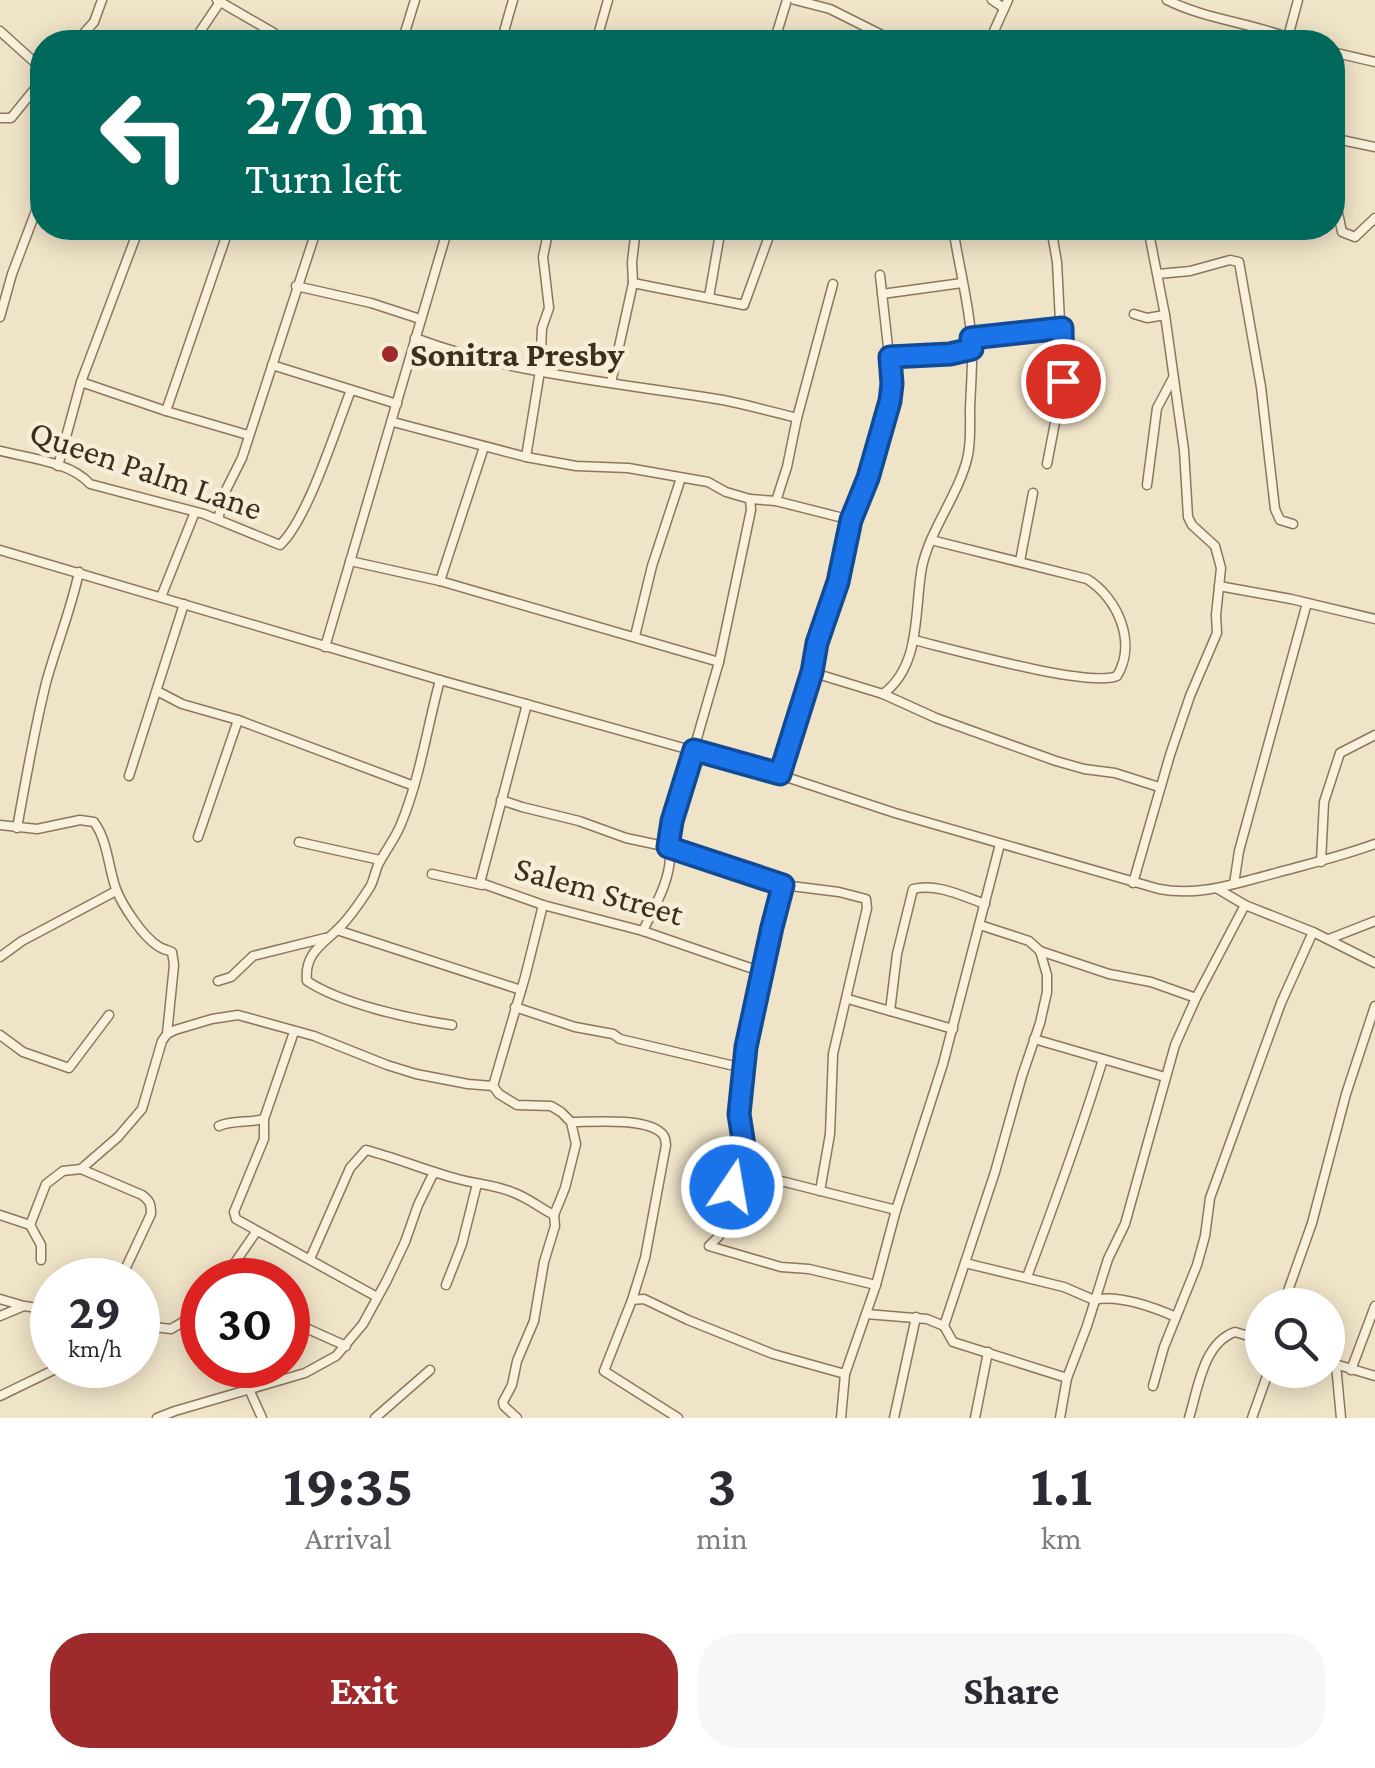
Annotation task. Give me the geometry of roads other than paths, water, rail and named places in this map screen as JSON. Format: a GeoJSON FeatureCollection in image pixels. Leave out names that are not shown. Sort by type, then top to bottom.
{"type":"FeatureCollection","features":[{"type":"Feature","properties":{"kind":"street"},"geometry":{"type":"LineString","coordinates":[[87,30],[101,4],[91,0]]}},
{"type":"Feature","properties":{"kind":"street"},"geometry":{"type":"LineString","coordinates":[[406,30],[415,0]]}},
{"type":"Feature","properties":{"kind":"street"},"geometry":{"type":"LineString","coordinates":[[504,30],[513,0]]}},
{"type":"Feature","properties":{"kind":"street"},"geometry":{"type":"LineString","coordinates":[[599,30],[608,0]]}},
{"type":"Feature","properties":{"kind":"street"},"geometry":{"type":"LineString","coordinates":[[779,30],[791,0],[830,10],[870,30]]}},
{"type":"Feature","properties":{"kind":"street"},"geometry":{"type":"LineString","coordinates":[[992,0],[1006,4],[994,30]]}},
{"type":"Feature","properties":{"kind":"street"},"geometry":{"type":"LineString","coordinates":[[1167,0],[1266,30]]}},
{"type":"Feature","properties":{"kind":"street"},"geometry":{"type":"LineString","coordinates":[[1290,30],[1298,0]]}},
{"type":"Feature","properties":{"kind":"street"},"geometry":{"type":"LineString","coordinates":[[200,30],[218,1],[269,30]]}},
{"type":"Feature","properties":{"kind":"street"},"geometry":{"type":"LineString","coordinates":[[0,30],[30,58]]}},
{"type":"Feature","properties":{"kind":"street"},"geometry":{"type":"LineString","coordinates":[[1345,55],[1375,62]]}},
{"type":"Feature","properties":{"kind":"street"},"geometry":{"type":"LineString","coordinates":[[0,118],[11,118],[30,95]]}},
{"type":"Feature","properties":{"kind":"street"},"geometry":{"type":"LineString","coordinates":[[1345,141],[1375,147]]}},
{"type":"Feature","properties":{"kind":"street"},"geometry":{"type":"LineString","coordinates":[[1345,233],[1355,237],[1375,218]]}},
{"type":"Feature","properties":{"kind":"street"},"geometry":{"type":"LineString","coordinates":[[0,317],[30,227]]}},
{"type":"Feature","properties":{"kind":"street"},"geometry":{"type":"LineString","coordinates":[[58,466],[82,382],[135,240]]}},
{"type":"Feature","properties":{"kind":"street"},"geometry":{"type":"LineString","coordinates":[[166,411],[224,240]]}},
{"type":"Feature","properties":{"kind":"street"},"geometry":{"type":"LineString","coordinates":[[218,519],[226,490],[242,458],[313,240]]}},
{"type":"Feature","properties":{"kind":"street"},"geometry":{"type":"LineString","coordinates":[[325,647],[444,240]]}},
{"type":"Feature","properties":{"kind":"street"},"geometry":{"type":"LineString","coordinates":[[526,456],[540,372],[542,328],[549,308],[543,256],[546,240]]}},
{"type":"Feature","properties":{"kind":"street"},"geometry":{"type":"LineString","coordinates":[[611,384],[633,283],[635,240]]}},
{"type":"Feature","properties":{"kind":"street"},"geometry":{"type":"LineString","coordinates":[[709,297],[719,240]]}},
{"type":"Feature","properties":{"kind":"street"},"geometry":{"type":"LineString","coordinates":[[633,283],[744,305],[768,240]]}},
{"type":"Feature","properties":{"kind":"street"},"geometry":{"type":"LineString","coordinates":[[883,694],[898,680],[914,640],[921,572],[968,454],[972,349],[956,240]]}},
{"type":"Feature","properties":{"kind":"street"},"geometry":{"type":"LineString","coordinates":[[1047,464],[1063,381],[1053,240]]}},
{"type":"Feature","properties":{"kind":"street"},"geometry":{"type":"LineString","coordinates":[[1133,883],[1159,788],[1190,696],[1217,633],[1221,568],[1215,546],[1188,517],[1184,450],[1151,240]]}},
{"type":"Feature","properties":{"kind":"street"},"geometry":{"type":"LineString","coordinates":[[1158,274],[1190,271],[1230,260],[1240,262],[1262,388],[1276,510],[1280,520],[1293,524]]}},
{"type":"Feature","properties":{"kind":"street"},"geometry":{"type":"LineString","coordinates":[[780,774],[838,582],[851,520],[868,478],[890,401],[890,357],[880,276]]}},
{"type":"Feature","properties":{"kind":"street"},"geometry":{"type":"LineString","coordinates":[[882,294],[962,283]]}},
{"type":"Feature","properties":{"kind":"street"},"geometry":{"type":"LineString","coordinates":[[776,500],[834,284]]}},
{"type":"Feature","properties":{"kind":"street"},"geometry":{"type":"LineString","coordinates":[[296,286],[420,319]]}},
{"type":"Feature","properties":{"kind":"street"},"geometry":{"type":"LineString","coordinates":[[1134,314],[1147,318],[1165,315]]}},
{"type":"Feature","properties":{"kind":"street"},"geometry":{"type":"LineString","coordinates":[[971,338],[1062,328]]}},
{"type":"Feature","properties":{"kind":"street"},"geometry":{"type":"LineString","coordinates":[[415,338],[475,358],[540,372],[728,401],[798,418]]}},
{"type":"Feature","properties":{"kind":"street"},"geometry":{"type":"LineString","coordinates":[[890,357],[972,349]]}},
{"type":"Feature","properties":{"kind":"street"},"geometry":{"type":"LineString","coordinates":[[272,365],[397,404]]}},
{"type":"Feature","properties":{"kind":"street"},"geometry":{"type":"LineString","coordinates":[[1146,484],[1157,408],[1173,378]]}},
{"type":"Feature","properties":{"kind":"street"},"geometry":{"type":"LineString","coordinates":[[82,382],[248,435]]}},
{"type":"Feature","properties":{"kind":"street","name":"Queen Palm Lane"},"geometry":{"type":"LineString","coordinates":[[1,450],[58,466],[90,484],[218,519],[280,545],[317,478],[351,390]]}},
{"type":"Feature","properties":{"kind":"street"},"geometry":{"type":"LineString","coordinates":[[392,422],[576,466],[628,468],[708,482],[750,499],[776,500],[851,520]]}},
{"type":"Feature","properties":{"kind":"street"},"geometry":{"type":"LineString","coordinates":[[440,582],[484,446]]}},
{"type":"Feature","properties":{"kind":"street"},"geometry":{"type":"LineString","coordinates":[[635,636],[652,566],[682,478]]}},
{"type":"Feature","properties":{"kind":"street"},"geometry":{"type":"LineString","coordinates":[[1020,561],[1032,493]]}},
{"type":"Feature","properties":{"kind":"street"},"geometry":{"type":"LineString","coordinates":[[643,930],[660,896],[670,857],[672,821],[719,662],[751,510],[750,499]]}},
{"type":"Feature","properties":{"kind":"street"},"geometry":{"type":"LineString","coordinates":[[160,597],[195,512]]}},
{"type":"Feature","properties":{"kind":"street"},"geometry":{"type":"LineString","coordinates":[[914,640],[1070,676],[1106,680],[1121,670],[1127,639],[1110,598],[1088,579],[931,540]]}},
{"type":"Feature","properties":{"kind":"street"},"geometry":{"type":"LineString","coordinates":[[0,550],[325,647],[780,774],[1000,844],[1174,892],[1218,889],[1375,844]]}},
{"type":"Feature","properties":{"kind":"street"},"geometry":{"type":"LineString","coordinates":[[350,561],[440,582],[719,662]]}},
{"type":"Feature","properties":{"kind":"street"},"geometry":{"type":"LineString","coordinates":[[17,828],[46,685],[79,572]]}},
{"type":"Feature","properties":{"kind":"street"},"geometry":{"type":"LineString","coordinates":[[1219,586],[1375,619]]}},
{"type":"Feature","properties":{"kind":"street"},"geometry":{"type":"LineString","coordinates":[[1234,884],[1238,851],[1307,602]]}},
{"type":"Feature","properties":{"kind":"street"},"geometry":{"type":"LineString","coordinates":[[130,776],[184,604]]}},
{"type":"Feature","properties":{"kind":"street"},"geometry":{"type":"LineString","coordinates":[[812,672],[883,694],[936,718],[1056,760],[1084,769],[1115,772],[1159,788]]}},
{"type":"Feature","properties":{"kind":"street"},"geometry":{"type":"LineString","coordinates":[[218,981],[230,977],[253,956],[325,938],[338,930],[357,908],[401,825],[440,680]]}},
{"type":"Feature","properties":{"kind":"street"},"geometry":{"type":"LineString","coordinates":[[157,691],[414,786]]}},
{"type":"Feature","properties":{"kind":"street","name":"Salem Street"},"geometry":{"type":"LineString","coordinates":[[526,704],[481,883],[543,905],[643,930],[762,972]]}},
{"type":"Feature","properties":{"kind":"street"},"geometry":{"type":"LineString","coordinates":[[198,837],[238,720]]}},
{"type":"Feature","properties":{"kind":"street"},"geometry":{"type":"LineString","coordinates":[[1321,862],[1324,802],[1340,753],[1375,735]]}},
{"type":"Feature","properties":{"kind":"street"},"geometry":{"type":"LineString","coordinates":[[501,800],[668,847],[783,885],[861,896],[868,902],[834,1054],[830,1134],[820,1191]]}},
{"type":"Feature","properties":{"kind":"street"},"geometry":{"type":"LineString","coordinates":[[0,826],[37,829],[80,820],[94,822],[116,891],[141,930],[158,946],[172,952],[167,1034],[142,1109],[81,1169]]}},
{"type":"Feature","properties":{"kind":"street"},"geometry":{"type":"LineString","coordinates":[[300,842],[380,860]]}},
{"type":"Feature","properties":{"kind":"street"},"geometry":{"type":"LineString","coordinates":[[841,1418],[846,1374],[952,1029],[1000,844]]}},
{"type":"Feature","properties":{"kind":"street"},"geometry":{"type":"LineString","coordinates":[[432,874],[486,886]]}},
{"type":"Feature","properties":{"kind":"street"},"geometry":{"type":"LineString","coordinates":[[783,885],[754,1003],[743,1068],[739,1114],[744,1146],[719,1236],[710,1246],[782,1267],[809,1269],[876,1285]]}},
{"type":"Feature","properties":{"kind":"street"},"geometry":{"type":"LineString","coordinates":[[890,1011],[897,954],[914,889],[940,888],[985,904]]}},
{"type":"Feature","properties":{"kind":"street"},"geometry":{"type":"LineString","coordinates":[[1218,889],[1375,963]]}},
{"type":"Feature","properties":{"kind":"street"},"geometry":{"type":"LineString","coordinates":[[0,957],[22,941],[116,891]]}},
{"type":"Feature","properties":{"kind":"street"},"geometry":{"type":"LineString","coordinates":[[1060,1418],[1067,1378],[1108,1258],[1125,1224],[1175,1045],[1245,904]]}},
{"type":"Feature","properties":{"kind":"street"},"geometry":{"type":"LineString","coordinates":[[493,1086],[543,905]]}},
{"type":"Feature","properties":{"kind":"street"},"geometry":{"type":"LineString","coordinates":[[1329,939],[1375,921]]}},
{"type":"Feature","properties":{"kind":"street"},"geometry":{"type":"LineString","coordinates":[[980,925],[1029,941],[1040,952],[1196,998]]}},
{"type":"Feature","properties":{"kind":"street"},"geometry":{"type":"LineString","coordinates":[[338,930],[520,990]]}},
{"type":"Feature","properties":{"kind":"street"},"geometry":{"type":"LineString","coordinates":[[1153,1386],[1197,1265],[1210,1198],[1281,1003],[1313,932]]}},
{"type":"Feature","properties":{"kind":"street"},"geometry":{"type":"LineString","coordinates":[[325,938],[309,960],[306,981],[338,996],[452,1025]]}},
{"type":"Feature","properties":{"kind":"street"},"geometry":{"type":"LineString","coordinates":[[944,1326],[1047,992],[1040,952]]}},
{"type":"Feature","properties":{"kind":"street"},"geometry":{"type":"LineString","coordinates":[[848,999],[952,1029]]}},
{"type":"Feature","properties":{"kind":"street"},"geometry":{"type":"LineString","coordinates":[[1289,1288],[1312,1223],[1338,1120],[1375,1006]]}},
{"type":"Feature","properties":{"kind":"street"},"geometry":{"type":"LineString","coordinates":[[515,1007],[575,1027],[743,1068]]}},
{"type":"Feature","properties":{"kind":"street"},"geometry":{"type":"LineString","coordinates":[[0,1035],[23,1052],[69,1068],[109,1015]]}},
{"type":"Feature","properties":{"kind":"street"},"geometry":{"type":"LineString","coordinates":[[167,1034],[238,1015],[314,1036],[416,1074],[493,1086],[518,1105],[551,1106],[562,1112],[570,1122],[576,1144],[554,1214],[555,1226],[534,1321],[503,1402],[517,1418]]}},
{"type":"Feature","properties":{"kind":"street"},"geometry":{"type":"LineString","coordinates":[[294,1032],[264,1119],[264,1139],[234,1212],[236,1219],[256,1232],[308,1258]]}},
{"type":"Feature","properties":{"kind":"street"},"geometry":{"type":"LineString","coordinates":[[1034,1039],[1165,1077]]}},
{"type":"Feature","properties":{"kind":"street"},"geometry":{"type":"LineString","coordinates":[[0,1052],[10,1042]]}},
{"type":"Feature","properties":{"kind":"street"},"geometry":{"type":"LineString","coordinates":[[1026,1277],[1066,1163],[1078,1142],[1103,1059]]}},
{"type":"Feature","properties":{"kind":"street"},"geometry":{"type":"LineString","coordinates":[[218,1126],[264,1119]]}},
{"type":"Feature","properties":{"kind":"street"},"geometry":{"type":"LineString","coordinates":[[570,1122],[628,1123],[656,1129],[665,1138],[645,1258],[604,1371],[678,1418]]}},
{"type":"Feature","properties":{"kind":"street"},"geometry":{"type":"LineString","coordinates":[[377,1298],[310,1259],[350,1168],[366,1150],[518,1194],[554,1214]]}},
{"type":"Feature","properties":{"kind":"street"},"geometry":{"type":"LineString","coordinates":[[738,1166],[777,1180],[896,1210]]}},
{"type":"Feature","properties":{"kind":"street"},"geometry":{"type":"LineString","coordinates":[[30,1225],[46,1184],[63,1171],[81,1169],[149,1200],[150,1214],[131,1258]]}},
{"type":"Feature","properties":{"kind":"street"},"geometry":{"type":"LineString","coordinates":[[156,1418],[305,1374],[336,1356],[363,1324],[377,1298],[406,1242],[434,1172]]}},
{"type":"Feature","properties":{"kind":"street"},"geometry":{"type":"LineString","coordinates":[[446,1286],[462,1244],[477,1184]]}},
{"type":"Feature","properties":{"kind":"street"},"geometry":{"type":"LineString","coordinates":[[0,1215],[30,1225],[40,1245],[41,1258]]}},
{"type":"Feature","properties":{"kind":"street"},"geometry":{"type":"LineString","coordinates":[[238,1258],[256,1232]]}},
{"type":"Feature","properties":{"kind":"street"},"geometry":{"type":"LineString","coordinates":[[964,1262],[1064,1287],[1094,1300],[1139,1304],[1176,1318]]}},
{"type":"Feature","properties":{"kind":"street"},"geometry":{"type":"LineString","coordinates":[[0,1299],[30,1307]]}},
{"type":"Feature","properties":{"kind":"street"},"geometry":{"type":"LineString","coordinates":[[632,1300],[644,1299],[773,1354],[846,1374]]}},
{"type":"Feature","properties":{"kind":"street"},"geometry":{"type":"LineString","coordinates":[[0,1316],[24,1306]]}},
{"type":"Feature","properties":{"kind":"street"},"geometry":{"type":"LineString","coordinates":[[1351,1370],[1375,1306]]}},
{"type":"Feature","properties":{"kind":"street"},"geometry":{"type":"LineString","coordinates":[[866,1314],[927,1318],[944,1326],[953,1342],[1067,1378]]}},
{"type":"Feature","properties":{"kind":"street"},"geometry":{"type":"LineString","coordinates":[[894,1418],[916,1317]]}},
{"type":"Feature","properties":{"kind":"street"},"geometry":{"type":"LineString","coordinates":[[310,1330],[346,1346]]}},
{"type":"Feature","properties":{"kind":"street"},"geometry":{"type":"LineString","coordinates":[[1189,1418],[1208,1357],[1221,1339],[1235,1332],[1245,1335]]}},
{"type":"Feature","properties":{"kind":"street"},"geometry":{"type":"LineString","coordinates":[[975,1418],[988,1352]]}},
{"type":"Feature","properties":{"kind":"street"},"geometry":{"type":"LineString","coordinates":[[1345,1368],[1375,1376]]}},
{"type":"Feature","properties":{"kind":"street"},"geometry":{"type":"LineString","coordinates":[[375,1418],[430,1370]]}},
{"type":"Feature","properties":{"kind":"street"},"geometry":{"type":"LineString","coordinates":[[0,1396],[30,1381]]}},
{"type":"Feature","properties":{"kind":"street"},"geometry":{"type":"LineString","coordinates":[[1252,1418],[1263,1388]]}},
{"type":"Feature","properties":{"kind":"street"},"geometry":{"type":"LineString","coordinates":[[1336,1388],[1342,1418]]}},
{"type":"Feature","properties":{"kind":"street"},"geometry":{"type":"LineString","coordinates":[[249,1389],[262,1418]]}},
{"type":"Feature","properties":{"kind":"place","name":"Sonitra Presby"},"geometry":{"type":"Point","coordinates":[390,354]}}]}
